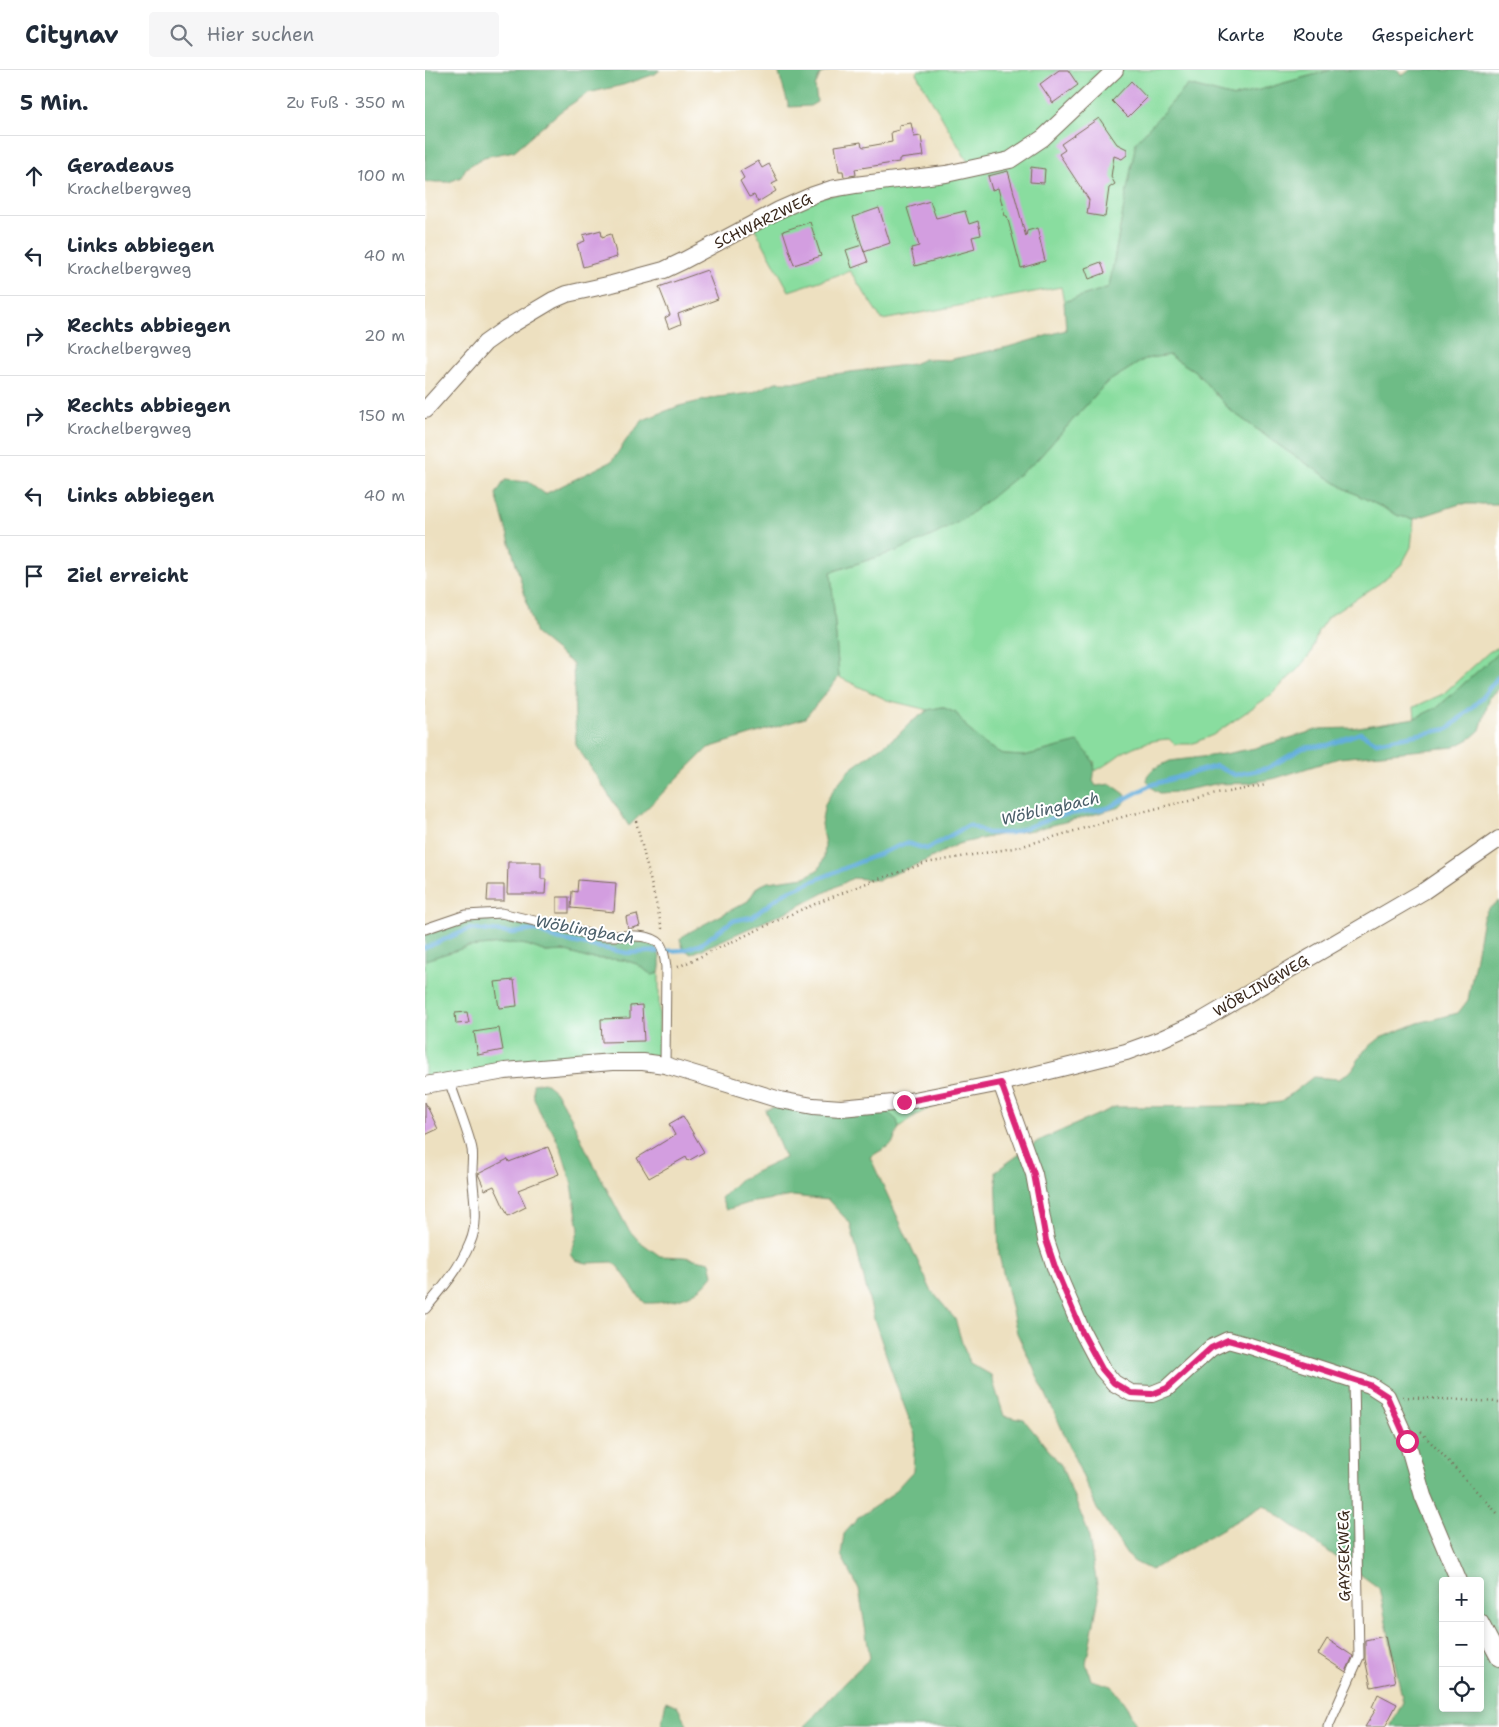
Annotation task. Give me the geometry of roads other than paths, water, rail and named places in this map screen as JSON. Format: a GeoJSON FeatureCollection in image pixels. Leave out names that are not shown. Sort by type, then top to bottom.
{"type":"FeatureCollection","features":[{"type":"Feature","properties":{"kind":"street","name":"SCHWARZWEG"},"geometry":{"type":"LineString","coordinates":[[425,410],[485,343],[553,300],[567,294],[664,270],[793,202],[831,189],[946,174],[1010,160],[1043,138],[1115,70]]}},
{"type":"Feature","properties":{"kind":"street","name":"WÖBLINGWEG"},"geometry":{"type":"LineString","coordinates":[[425,1085],[505,1071],[612,1062],[643,1062],[665,1065],[780,1100],[813,1106],[841,1108],[904,1102],[1001,1083],[1126,1052],[1159,1040],[1201,1021],[1424,891],[1499,839]]}},
{"type":"Feature","properties":{"kind":"street"},"geometry":{"type":"LineString","coordinates":[[1001,1083],[1034,1174],[1046,1240],[1056,1270],[1082,1332],[1102,1369],[1114,1383],[1131,1393],[1152,1394],[1167,1388],[1211,1348],[1228,1340],[1354,1378],[1370,1385],[1387,1396],[1407,1441],[1423,1496],[1457,1577]]}},
{"type":"Feature","properties":{"kind":"street"},"geometry":{"type":"LineString","coordinates":[[1484,1630],[1499,1658]]}},
{"type":"Feature","properties":{"kind":"lane"},"geometry":{"type":"LineString","coordinates":[[425,929],[446,920],[466,915],[501,913],[589,934],[643,936],[653,939],[659,943],[665,956],[665,1065]]}},
{"type":"Feature","properties":{"kind":"lane"},"geometry":{"type":"LineString","coordinates":[[425,1309],[455,1271],[470,1242],[475,1226],[472,1146],[449,1080]]}},
{"type":"Feature","properties":{"kind":"lane","name":"GAYSEKWEG"},"geometry":{"type":"LineString","coordinates":[[1328,1727],[1359,1657],[1354,1378]]}},
{"type":"Feature","properties":{"kind":"waterway","name":"Wöblingbach"},"geometry":{"type":"LineString","coordinates":[[425,948],[469,929],[513,933],[535,930],[557,939],[627,953],[684,950],[701,944],[732,921],[752,917],[784,893],[906,843],[927,849],[969,825],[987,833],[1011,833],[1058,816],[1108,808],[1151,785],[1216,766],[1235,775],[1268,768],[1303,748],[1328,745],[1360,733],[1376,742],[1448,729],[1480,700],[1499,676]]}}]}
